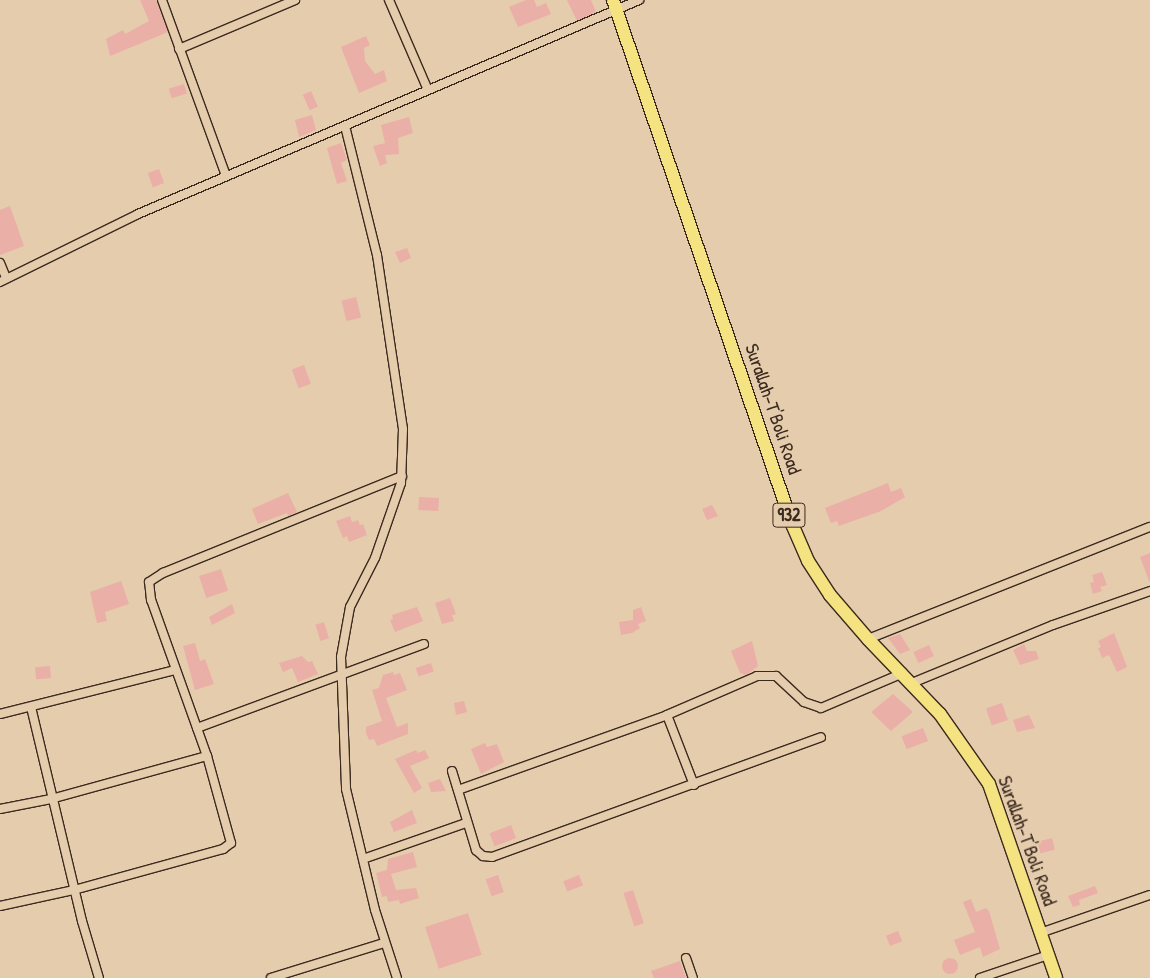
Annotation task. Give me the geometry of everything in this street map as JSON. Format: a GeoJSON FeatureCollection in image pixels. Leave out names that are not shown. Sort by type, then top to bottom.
{"type":"FeatureCollection","features":[{"type":"Feature","properties":{"kind":"main road","name":"Surallah-T'Boli Road"},"geometry":{"type":"LineString","coordinates":[[615,4],[792,524],[808,561],[821,581],[868,639],[912,683],[969,751],[989,784],[1056,978]]}},
{"type":"Feature","properties":{"kind":"street"},"geometry":{"type":"LineString","coordinates":[[179,49],[295,0]]}},
{"type":"Feature","properties":{"kind":"street"},"geometry":{"type":"LineString","coordinates":[[389,0],[426,88]]}},
{"type":"Feature","properties":{"kind":"street"},"geometry":{"type":"LineString","coordinates":[[0,263],[3,280],[129,218],[345,126],[615,4],[639,0]]}},
{"type":"Feature","properties":{"kind":"street"},"geometry":{"type":"LineString","coordinates":[[164,1],[179,49],[226,176]]}},
{"type":"Feature","properties":{"kind":"street"},"geometry":{"type":"LineString","coordinates":[[345,126],[377,255],[397,377],[403,429],[402,476],[390,520],[348,613],[342,645],[346,789],[384,943],[396,978]]}},
{"type":"Feature","properties":{"kind":"street"},"geometry":{"type":"LineString","coordinates":[[0,906],[74,890],[223,849],[231,844],[232,838],[207,756],[151,600],[151,579],[402,476]]}},
{"type":"Feature","properties":{"kind":"street"},"geometry":{"type":"LineString","coordinates":[[868,639],[1150,527]]}},
{"type":"Feature","properties":{"kind":"street"},"geometry":{"type":"LineString","coordinates":[[912,683],[1053,625],[1150,591]]}},
{"type":"Feature","properties":{"kind":"street"},"geometry":{"type":"LineString","coordinates":[[197,728],[424,644]]}},
{"type":"Feature","properties":{"kind":"street"},"geometry":{"type":"LineString","coordinates":[[0,714],[175,670]]}},
{"type":"Feature","properties":{"kind":"street"},"geometry":{"type":"LineString","coordinates":[[458,790],[667,714],[764,674],[776,676],[804,702],[821,708],[903,674]]}},
{"type":"Feature","properties":{"kind":"street"},"geometry":{"type":"LineString","coordinates":[[31,707],[51,799],[99,978]]}},
{"type":"Feature","properties":{"kind":"street"},"geometry":{"type":"LineString","coordinates":[[667,714],[694,785]]}},
{"type":"Feature","properties":{"kind":"street"},"geometry":{"type":"LineString","coordinates":[[452,771],[466,823],[476,850],[483,856],[492,857],[694,785],[820,737]]}},
{"type":"Feature","properties":{"kind":"street"},"geometry":{"type":"LineString","coordinates":[[0,810],[51,799],[207,756]]}},
{"type":"Feature","properties":{"kind":"street"},"geometry":{"type":"LineString","coordinates":[[363,859],[466,823]]}},
{"type":"Feature","properties":{"kind":"street"},"geometry":{"type":"LineString","coordinates":[[1040,933],[1150,895]]}},
{"type":"Feature","properties":{"kind":"street"},"geometry":{"type":"LineString","coordinates":[[271,978],[384,943]]}},
{"type":"Feature","properties":{"kind":"street"},"geometry":{"type":"LineString","coordinates":[[980,978],[1048,955]]}},
{"type":"Feature","properties":{"kind":"street"},"geometry":{"type":"LineString","coordinates":[[686,958],[693,978]]}},
{"type":"Feature","properties":{"kind":"building"},"geometry":{"type":"Polygon","coordinates":[[[140,0],[156,0],[168,32],[110,56],[106,39],[123,30],[125,34],[149,21],[140,0]]]}},
{"type":"Feature","properties":{"kind":"building"},"geometry":{"type":"Polygon","coordinates":[[[526,0],[534,0],[537,7],[546,3],[551,14],[518,27],[509,7],[526,0]]]}},
{"type":"Feature","properties":{"kind":"building"},"geometry":{"type":"Polygon","coordinates":[[[567,0],[591,0],[596,12],[577,21],[567,0]]]}},
{"type":"Feature","properties":{"kind":"building"},"geometry":{"type":"Polygon","coordinates":[[[366,36],[370,45],[364,48],[365,61],[375,74],[384,70],[387,81],[359,93],[341,47],[366,36]]]}},
{"type":"Feature","properties":{"kind":"building"},"geometry":{"type":"Polygon","coordinates":[[[184,84],[187,94],[172,98],[169,89],[184,84]]]}},
{"type":"Feature","properties":{"kind":"building"},"geometry":{"type":"Polygon","coordinates":[[[311,91],[318,107],[310,110],[303,95],[311,91]]]}},
{"type":"Feature","properties":{"kind":"building"},"geometry":{"type":"Polygon","coordinates":[[[312,115],[316,130],[299,137],[295,120],[312,115]]]}},
{"type":"Feature","properties":{"kind":"building"},"geometry":{"type":"Polygon","coordinates":[[[409,117],[413,133],[398,138],[399,154],[385,155],[387,163],[380,166],[373,146],[385,143],[381,125],[409,117]]]}},
{"type":"Feature","properties":{"kind":"building"},"geometry":{"type":"Polygon","coordinates":[[[341,143],[347,160],[341,163],[347,181],[337,184],[327,148],[341,143]]]}},
{"type":"Feature","properties":{"kind":"building"},"geometry":{"type":"Polygon","coordinates":[[[159,169],[164,183],[153,187],[148,173],[159,169]]]}},
{"type":"Feature","properties":{"kind":"building"},"geometry":{"type":"Polygon","coordinates":[[[10,206],[24,246],[0,255],[0,210],[10,206]]]}},
{"type":"Feature","properties":{"kind":"building"},"geometry":{"type":"Polygon","coordinates":[[[407,248],[411,258],[400,263],[395,252],[407,248]]]}},
{"type":"Feature","properties":{"kind":"building"},"geometry":{"type":"Polygon","coordinates":[[[356,297],[361,317],[347,321],[341,301],[356,297]]]}},
{"type":"Feature","properties":{"kind":"building"},"geometry":{"type":"Polygon","coordinates":[[[304,365],[311,384],[299,388],[292,369],[304,365]]]}},
{"type":"Feature","properties":{"kind":"building"},"geometry":{"type":"Polygon","coordinates":[[[888,483],[891,492],[901,488],[905,497],[881,511],[839,526],[837,521],[831,523],[825,508],[888,483]]]}},
{"type":"Feature","properties":{"kind":"building"},"geometry":{"type":"Polygon","coordinates":[[[288,493],[297,512],[288,516],[287,513],[258,524],[252,509],[288,493]]]}},
{"type":"Feature","properties":{"kind":"building"},"geometry":{"type":"Polygon","coordinates":[[[419,497],[439,498],[438,511],[418,510],[419,497]]]}},
{"type":"Feature","properties":{"kind":"building"},"geometry":{"type":"Polygon","coordinates":[[[712,505],[718,516],[707,520],[702,509],[712,505]]]}},
{"type":"Feature","properties":{"kind":"building"},"geometry":{"type":"Polygon","coordinates":[[[350,516],[352,522],[358,520],[360,525],[363,524],[367,535],[349,542],[347,536],[343,538],[336,521],[350,516]]]}},
{"type":"Feature","properties":{"kind":"building"},"geometry":{"type":"Polygon","coordinates":[[[1150,553],[1150,581],[1149,581],[1140,557],[1150,553]]]}},
{"type":"Feature","properties":{"kind":"building"},"geometry":{"type":"Polygon","coordinates":[[[221,569],[228,591],[206,598],[199,576],[221,569]]]}},
{"type":"Feature","properties":{"kind":"building"},"geometry":{"type":"Polygon","coordinates":[[[1102,572],[1107,585],[1100,587],[1102,591],[1093,594],[1090,583],[1094,582],[1092,575],[1102,572]]]}},
{"type":"Feature","properties":{"kind":"building"},"geometry":{"type":"Polygon","coordinates":[[[121,581],[129,604],[105,612],[107,621],[97,623],[90,592],[121,581]]]}},
{"type":"Feature","properties":{"kind":"building"},"geometry":{"type":"Polygon","coordinates":[[[450,598],[456,614],[452,615],[454,621],[442,624],[435,603],[450,598]]]}},
{"type":"Feature","properties":{"kind":"building"},"geometry":{"type":"Polygon","coordinates":[[[232,604],[235,613],[212,625],[209,617],[232,604]]]}},
{"type":"Feature","properties":{"kind":"building"},"geometry":{"type":"Polygon","coordinates":[[[417,607],[423,621],[395,632],[390,620],[393,619],[392,615],[417,607]]]}},
{"type":"Feature","properties":{"kind":"building"},"geometry":{"type":"Polygon","coordinates":[[[641,607],[646,621],[638,624],[640,628],[632,633],[621,635],[619,622],[633,620],[633,610],[641,607]]]}},
{"type":"Feature","properties":{"kind":"building"},"geometry":{"type":"Polygon","coordinates":[[[324,622],[329,638],[320,641],[315,625],[324,622]]]}},
{"type":"Feature","properties":{"kind":"building"},"geometry":{"type":"Polygon","coordinates":[[[1114,633],[1127,667],[1117,672],[1109,655],[1102,658],[1098,648],[1101,647],[1098,641],[1114,633]]]}},
{"type":"Feature","properties":{"kind":"building"},"geometry":{"type":"Polygon","coordinates":[[[900,634],[910,650],[900,654],[888,638],[900,634]]]}},
{"type":"Feature","properties":{"kind":"building"},"geometry":{"type":"Polygon","coordinates":[[[752,641],[758,666],[746,675],[740,673],[731,651],[752,641]]]}},
{"type":"Feature","properties":{"kind":"building"},"geometry":{"type":"Polygon","coordinates":[[[195,643],[200,661],[205,659],[214,684],[195,690],[183,646],[195,643]]]}},
{"type":"Feature","properties":{"kind":"building"},"geometry":{"type":"Polygon","coordinates":[[[1024,644],[1027,651],[1036,651],[1039,659],[1020,665],[1013,650],[1024,644]]]}},
{"type":"Feature","properties":{"kind":"building"},"geometry":{"type":"Polygon","coordinates":[[[929,645],[934,656],[918,663],[913,652],[929,645]]]}},
{"type":"Feature","properties":{"kind":"building"},"geometry":{"type":"Polygon","coordinates":[[[302,656],[308,662],[312,661],[318,674],[298,682],[292,668],[283,672],[279,663],[302,656]]]}},
{"type":"Feature","properties":{"kind":"building"},"geometry":{"type":"Polygon","coordinates":[[[431,663],[434,672],[419,677],[416,668],[431,663]]]}},
{"type":"Feature","properties":{"kind":"building"},"geometry":{"type":"Polygon","coordinates":[[[50,666],[51,678],[36,679],[35,667],[50,666]]]}},
{"type":"Feature","properties":{"kind":"building"},"geometry":{"type":"Polygon","coordinates":[[[393,672],[394,675],[400,673],[407,690],[386,698],[397,727],[408,723],[408,734],[377,746],[374,739],[369,740],[366,733],[366,727],[382,721],[372,690],[379,688],[383,675],[393,672]]]}},
{"type":"Feature","properties":{"kind":"building"},"geometry":{"type":"Polygon","coordinates":[[[893,694],[913,712],[891,731],[871,712],[893,694]]]}},
{"type":"Feature","properties":{"kind":"building"},"geometry":{"type":"Polygon","coordinates":[[[464,701],[467,712],[456,715],[454,703],[464,701]]]}},
{"type":"Feature","properties":{"kind":"building"},"geometry":{"type":"Polygon","coordinates":[[[1002,703],[1008,720],[992,726],[986,709],[1002,703]]]}},
{"type":"Feature","properties":{"kind":"building"},"geometry":{"type":"Polygon","coordinates":[[[1029,715],[1035,728],[1017,732],[1013,720],[1029,715]]]}},
{"type":"Feature","properties":{"kind":"building"},"geometry":{"type":"Polygon","coordinates":[[[923,728],[928,741],[907,749],[902,736],[923,728]]]}},
{"type":"Feature","properties":{"kind":"building"},"geometry":{"type":"Polygon","coordinates":[[[485,743],[487,747],[497,744],[504,762],[481,774],[471,749],[485,743]]]}},
{"type":"Feature","properties":{"kind":"building"},"geometry":{"type":"Polygon","coordinates":[[[416,750],[418,753],[425,750],[429,758],[410,766],[422,788],[414,793],[395,759],[416,750]]]}},
{"type":"Feature","properties":{"kind":"building"},"geometry":{"type":"Polygon","coordinates":[[[440,779],[446,791],[431,792],[428,783],[440,779]]]}},
{"type":"Feature","properties":{"kind":"building"},"geometry":{"type":"Polygon","coordinates":[[[412,810],[417,823],[394,832],[390,822],[412,810]]]}},
{"type":"Feature","properties":{"kind":"building"},"geometry":{"type":"Polygon","coordinates":[[[511,825],[516,838],[495,846],[490,833],[511,825]]]}},
{"type":"Feature","properties":{"kind":"building"},"geometry":{"type":"Polygon","coordinates":[[[1052,838],[1055,850],[1040,853],[1037,842],[1052,838]]]}},
{"type":"Feature","properties":{"kind":"building"},"geometry":{"type":"Polygon","coordinates":[[[413,852],[417,867],[391,874],[396,890],[416,888],[419,898],[400,904],[399,900],[388,902],[387,896],[382,897],[376,873],[387,870],[388,859],[413,852]]]}},
{"type":"Feature","properties":{"kind":"building"},"geometry":{"type":"Polygon","coordinates":[[[498,875],[504,892],[492,896],[486,879],[498,875]]]}},
{"type":"Feature","properties":{"kind":"building"},"geometry":{"type":"Polygon","coordinates":[[[579,875],[583,885],[567,892],[563,881],[579,875]]]}},
{"type":"Feature","properties":{"kind":"building"},"geometry":{"type":"Polygon","coordinates":[[[1095,886],[1098,893],[1079,900],[1080,905],[1073,907],[1068,896],[1095,886]]]}},
{"type":"Feature","properties":{"kind":"building"},"geometry":{"type":"Polygon","coordinates":[[[633,890],[644,923],[634,926],[623,893],[633,890]]]}},
{"type":"Feature","properties":{"kind":"building"},"geometry":{"type":"Polygon","coordinates":[[[971,899],[976,912],[986,908],[989,911],[1000,949],[983,957],[980,947],[960,955],[954,940],[975,932],[963,902],[971,899]]]}},
{"type":"Feature","properties":{"kind":"building"},"geometry":{"type":"Polygon","coordinates":[[[468,913],[482,955],[439,969],[425,927],[468,913]]]}},
{"type":"Feature","properties":{"kind":"building"},"geometry":{"type":"Polygon","coordinates":[[[898,931],[902,941],[890,946],[886,936],[898,931]]]}},
{"type":"Feature","properties":{"kind":"building"},"geometry":{"type":"Polygon","coordinates":[[[947,958],[953,958],[958,963],[956,972],[947,974],[942,969],[942,963],[947,958]]]}},
{"type":"Feature","properties":{"kind":"building"},"geometry":{"type":"Polygon","coordinates":[[[680,961],[686,978],[654,978],[651,971],[680,961]]]}}]}
